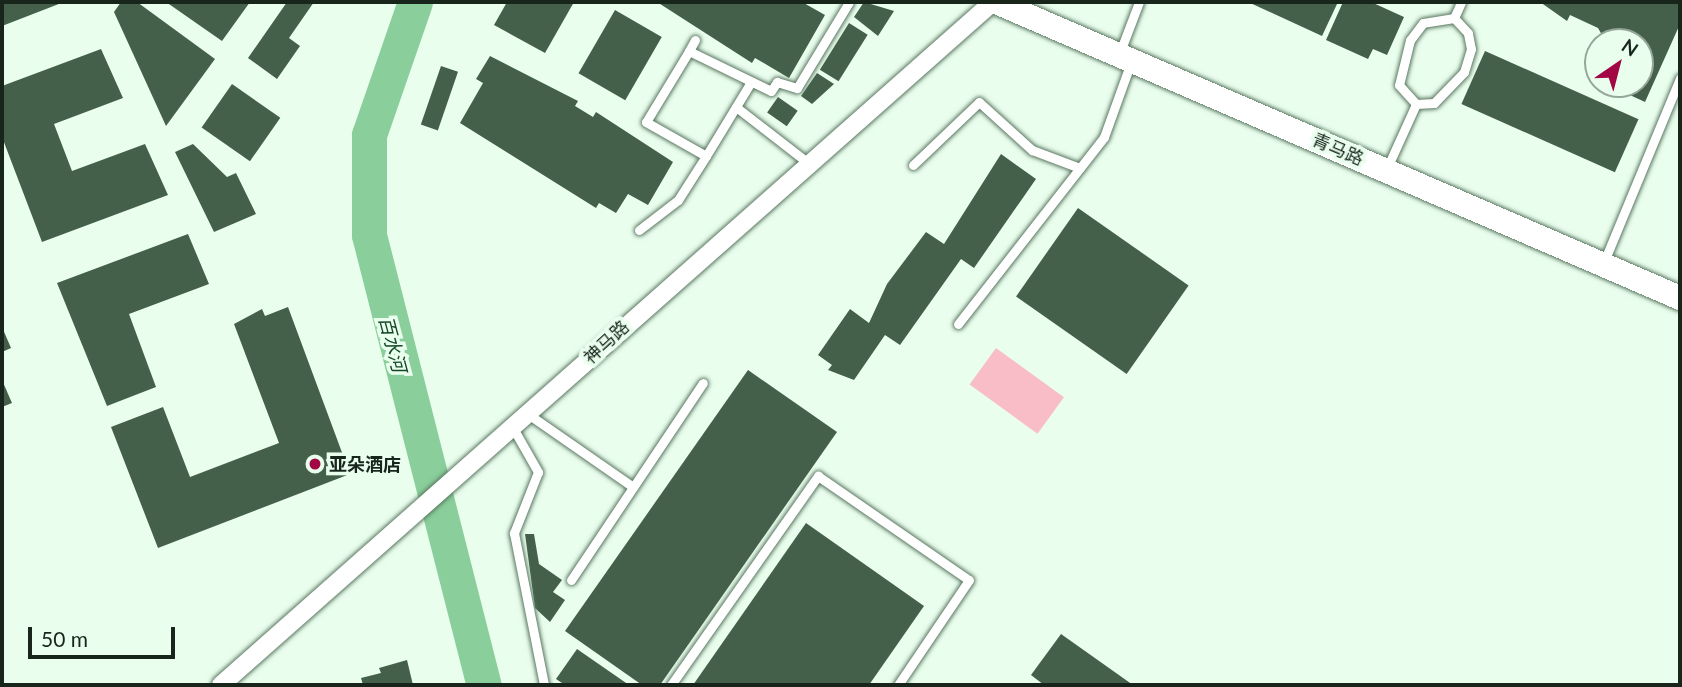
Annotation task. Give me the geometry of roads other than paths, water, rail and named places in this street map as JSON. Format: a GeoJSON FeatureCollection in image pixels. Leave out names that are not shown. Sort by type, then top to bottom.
{"type":"FeatureCollection","features":[{"type":"Feature","properties":{"kind":"street","name":"青马路"},"geometry":{"type":"LineString","coordinates":[[995,2],[1680,298]]}},
{"type":"Feature","properties":{"kind":"street","name":"神马路"},"geometry":{"type":"LineString","coordinates":[[221,685],[480,458],[807,162],[995,2]]}},
{"type":"Feature","properties":{"kind":"lane"},"geometry":{"type":"LineString","coordinates":[[689,51],[771,91],[777,82],[797,88],[849,2]]}},
{"type":"Feature","properties":{"kind":"lane"},"geometry":{"type":"LineString","coordinates":[[958,324],[1104,137],[1139,2]]}},
{"type":"Feature","properties":{"kind":"lane"},"geometry":{"type":"LineString","coordinates":[[1454,18],[1461,2]]}},
{"type":"Feature","properties":{"kind":"lane"},"geometry":{"type":"LineString","coordinates":[[1416,104],[1434,103],[1464,72],[1471,49],[1468,33],[1454,18]]}},
{"type":"Feature","properties":{"kind":"lane"},"geometry":{"type":"LineString","coordinates":[[1416,104],[1399,85],[1410,40],[1423,23],[1454,18]]}},
{"type":"Feature","properties":{"kind":"lane"},"geometry":{"type":"LineString","coordinates":[[695,40],[646,122],[706,156]]}},
{"type":"Feature","properties":{"kind":"lane"},"geometry":{"type":"LineString","coordinates":[[1603,264],[1680,78]]}},
{"type":"Feature","properties":{"kind":"lane"},"geometry":{"type":"LineString","coordinates":[[639,230],[678,201],[751,82]]}},
{"type":"Feature","properties":{"kind":"lane"},"geometry":{"type":"LineString","coordinates":[[913,165],[979,102],[1032,150],[1080,168]]}},
{"type":"Feature","properties":{"kind":"lane"},"geometry":{"type":"LineString","coordinates":[[1386,169],[1416,104]]}},
{"type":"Feature","properties":{"kind":"lane"},"geometry":{"type":"LineString","coordinates":[[736,107],[807,162]]}},
{"type":"Feature","properties":{"kind":"lane"},"geometry":{"type":"LineString","coordinates":[[571,580],[703,383]]}},
{"type":"Feature","properties":{"kind":"lane"},"geometry":{"type":"LineString","coordinates":[[528,414],[633,487]]}},
{"type":"Feature","properties":{"kind":"lane"},"geometry":{"type":"LineString","coordinates":[[513,428],[538,471],[514,533],[544,685]]}},
{"type":"Feature","properties":{"kind":"lane"},"geometry":{"type":"LineString","coordinates":[[671,685],[818,476],[969,580],[898,685]]}},
{"type":"Feature","properties":{"kind":"waterway","name":"百水河"},"geometry":{"type":"LineString","coordinates":[[415,2],[369,135],[369,235],[484,685]]}},
{"type":"Feature","properties":{"kind":"place","name":"亚朵酒店"},"geometry":{"type":"Point","coordinates":[315,464]}}]}
